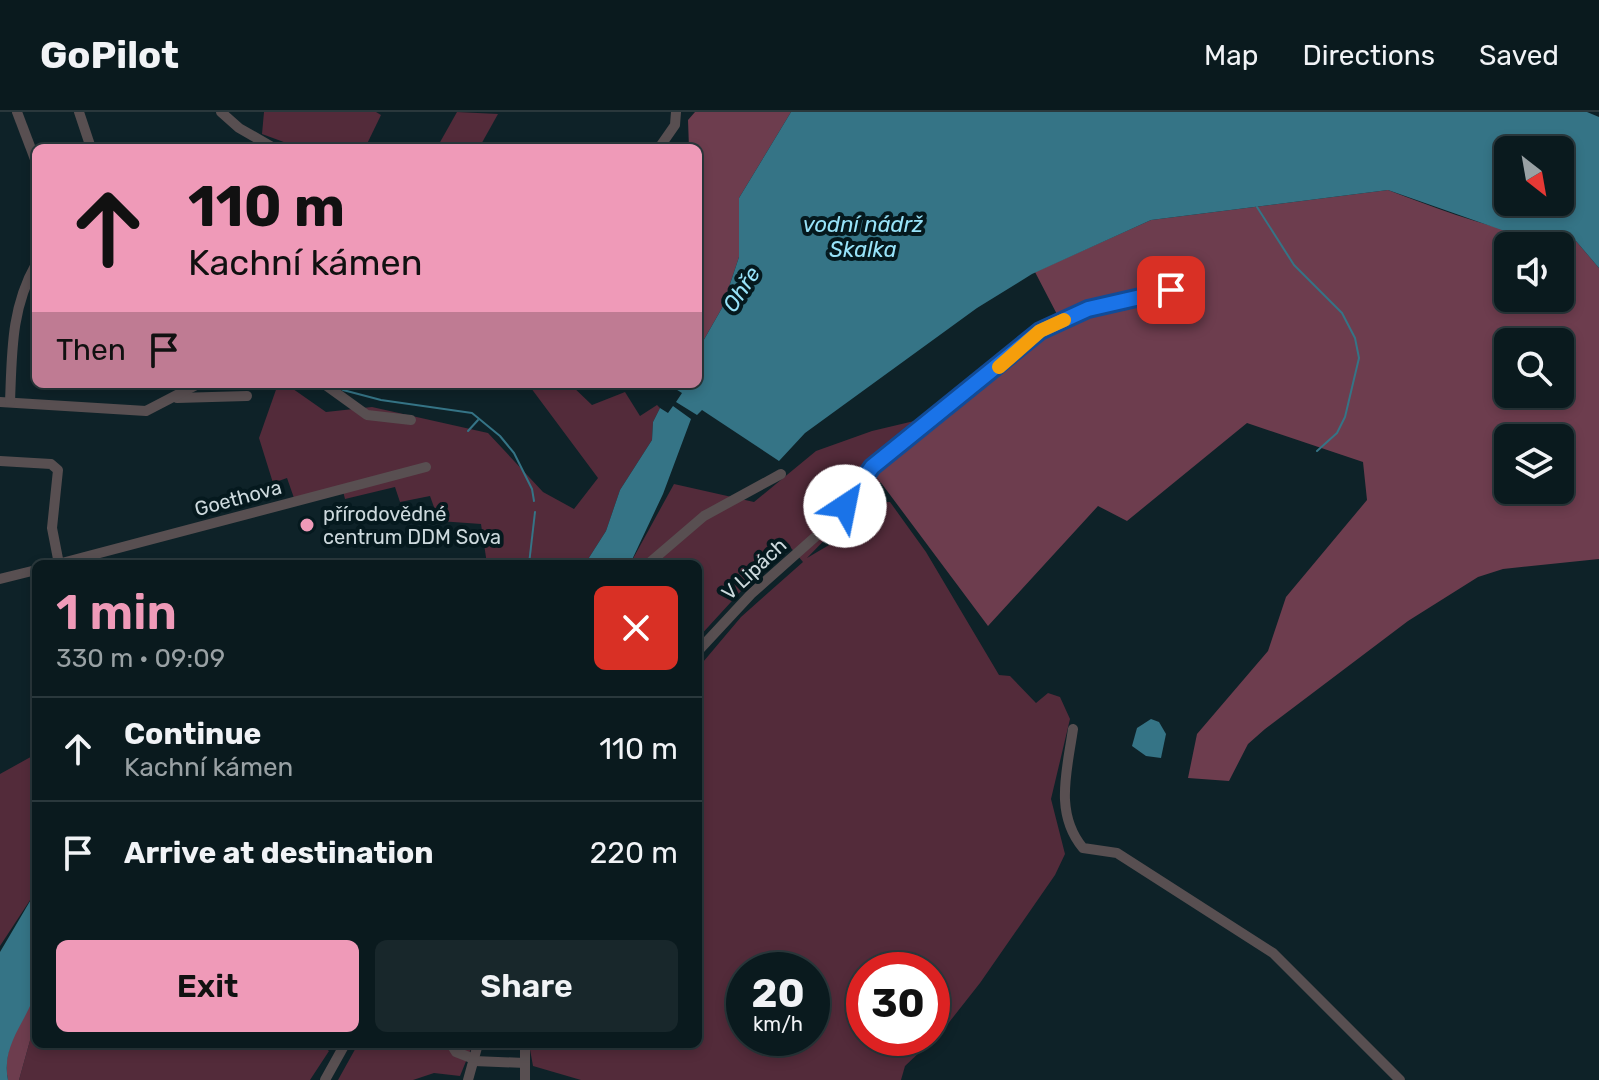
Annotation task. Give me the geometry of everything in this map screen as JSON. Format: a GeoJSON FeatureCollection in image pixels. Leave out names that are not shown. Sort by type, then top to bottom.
{"type":"FeatureCollection","features":[{"type":"Feature","properties":{"kind":"street"},"geometry":{"type":"LineString","coordinates":[[17,112],[32,151]]}},
{"type":"Feature","properties":{"kind":"street"},"geometry":{"type":"LineString","coordinates":[[79,112],[90,144]]}},
{"type":"Feature","properties":{"kind":"street"},"geometry":{"type":"LineString","coordinates":[[221,112],[239,128],[267,144]]}},
{"type":"Feature","properties":{"kind":"street"},"geometry":{"type":"LineString","coordinates":[[662,144],[675,125],[676,112]]}},
{"type":"Feature","properties":{"kind":"street"},"geometry":{"type":"LineString","coordinates":[[32,274],[13,324],[5,402],[133,412],[146,411],[191,388]]}},
{"type":"Feature","properties":{"kind":"street","name":"V Lipách"},"geometry":{"type":"LineString","coordinates":[[702,647],[751,594],[832,522],[872,467],[1040,331],[1088,309],[1171,290]]}},
{"type":"Feature","properties":{"kind":"street"},"geometry":{"type":"LineString","coordinates":[[330,388],[367,415],[411,420]]}},
{"type":"Feature","properties":{"kind":"street"},"geometry":{"type":"LineString","coordinates":[[175,398],[247,396]]}},
{"type":"Feature","properties":{"kind":"street"},"geometry":{"type":"LineString","coordinates":[[0,461],[51,464],[58,470],[52,528],[58,560]]}},
{"type":"Feature","properties":{"kind":"street","name":"Goethova"},"geometry":{"type":"LineString","coordinates":[[74,560],[426,467]]}},
{"type":"Feature","properties":{"kind":"street"},"geometry":{"type":"LineString","coordinates":[[653,560],[704,516],[781,474]]}},
{"type":"Feature","properties":{"kind":"street"},"geometry":{"type":"LineString","coordinates":[[0,579],[32,571]]}},
{"type":"Feature","properties":{"kind":"street"},"geometry":{"type":"LineString","coordinates":[[1073,729],[1062,802],[1070,833],[1083,848],[1117,853],[1166,881],[1273,953],[1400,1080]]}},
{"type":"Feature","properties":{"kind":"street"},"geometry":{"type":"LineString","coordinates":[[325,1080],[343,1048]]}},
{"type":"Feature","properties":{"kind":"street"},"geometry":{"type":"LineString","coordinates":[[454,1048],[474,1060],[525,1063]]}},
{"type":"Feature","properties":{"kind":"street"},"geometry":{"type":"LineString","coordinates":[[468,1080],[477,1048]]}},
{"type":"Feature","properties":{"kind":"street"},"geometry":{"type":"LineString","coordinates":[[525,1048],[525,1080]]}},
{"type":"Feature","properties":{"kind":"shaded area"},"geometry":{"type":"Polygon","coordinates":[[[264,112],[376,112],[381,115],[367,144],[289,144],[262,134],[264,112]]]}},
{"type":"Feature","properties":{"kind":"shaded area"},"geometry":{"type":"Polygon","coordinates":[[[457,112],[498,114],[481,144],[439,144],[457,112]]]}},
{"type":"Feature","properties":{"kind":"shaded area"},"geometry":{"type":"Polygon","coordinates":[[[695,112],[791,112],[739,198],[739,257],[722,308],[702,343],[702,144],[689,144],[688,120],[695,112]]]}},
{"type":"Feature","properties":{"kind":"shaded area"},"geometry":{"type":"Polygon","coordinates":[[[1388,190],[1516,232],[1494,232],[1494,312],[1574,312],[1576,241],[1599,268],[1599,559],[1503,569],[1478,577],[1408,621],[1265,729],[1248,744],[1229,781],[1188,778],[1197,734],[1268,651],[1286,597],[1367,500],[1363,462],[1247,423],[1127,521],[1098,506],[988,626],[870,468],[1061,322],[1035,272],[1151,220],[1388,190]]]}},
{"type":"Feature","properties":{"kind":"shaded area"},"geometry":{"type":"Polygon","coordinates":[[[277,388],[292,388],[326,412],[372,407],[488,433],[543,492],[574,509],[598,478],[531,388],[574,388],[592,405],[625,392],[640,416],[657,405],[660,408],[653,422],[652,440],[620,490],[606,531],[588,560],[486,560],[481,524],[439,521],[430,496],[400,502],[395,487],[345,499],[342,487],[294,498],[287,478],[273,483],[259,438],[277,388]]]}},
{"type":"Feature","properties":{"kind":"shaded area"},"geometry":{"type":"Polygon","coordinates":[[[931,417],[871,468],[881,482],[807,558],[846,535],[875,502],[890,502],[926,552],[999,675],[1010,676],[1036,703],[1048,693],[1060,697],[1070,719],[1051,799],[1065,854],[1055,875],[950,1021],[950,952],[846,952],[846,1056],[916,1056],[905,1066],[901,1080],[581,1080],[533,1066],[530,1048],[702,1048],[702,663],[741,617],[803,562],[786,542],[702,634],[702,560],[632,560],[674,484],[754,502],[816,451],[872,431],[931,417]]]}},
{"type":"Feature","properties":{"kind":"shaded area"},"geometry":{"type":"Polygon","coordinates":[[[32,756],[32,897],[0,946],[0,774],[32,756]]]}},
{"type":"Feature","properties":{"kind":"shaded area"},"geometry":{"type":"Polygon","coordinates":[[[32,997],[32,1033],[19,1080],[8,1080],[7,1056],[19,1021],[32,997]]]}},
{"type":"Feature","properties":{"kind":"shaded area"},"geometry":{"type":"Polygon","coordinates":[[[32,1033],[32,1048],[325,1048],[329,1051],[310,1080],[19,1080],[32,1033]]]}},
{"type":"Feature","properties":{"kind":"shaded area"},"geometry":{"type":"Polygon","coordinates":[[[356,1048],[471,1048],[460,1076],[434,1073],[413,1080],[338,1080],[356,1048]]]}},
{"type":"Feature","properties":{"kind":"water","name":"vodní nádrž Skalka"},"geometry":{"type":"Polygon","coordinates":[[[791,112],[1587,112],[1599,117],[1599,268],[1574,241],[1574,232],[1507,232],[1388,190],[1151,220],[1032,274],[977,308],[805,433],[779,461],[702,410],[697,415],[676,402],[682,393],[674,388],[702,388],[702,343],[722,308],[739,257],[739,198],[791,112]]]}},
{"type":"Feature","properties":{"kind":"water"},"geometry":{"type":"Polygon","coordinates":[[[673,406],[691,419],[663,494],[632,560],[588,560],[606,531],[620,490],[652,440],[653,422],[660,408],[668,413],[673,406]]]}},
{"type":"Feature","properties":{"kind":"water"},"geometry":{"type":"Polygon","coordinates":[[[1151,719],[1159,722],[1166,734],[1161,758],[1146,756],[1132,746],[1137,728],[1151,719]]]}},
{"type":"Feature","properties":{"kind":"water"},"geometry":{"type":"Polygon","coordinates":[[[32,898],[32,1001],[9,1053],[8,1080],[0,1080],[0,952],[32,898]]]}},
{"type":"Feature","properties":{"kind":"waterway"},"geometry":{"type":"LineString","coordinates":[[1257,207],[1294,265],[1342,313],[1355,338],[1359,358],[1345,417],[1337,433],[1317,451]]}},
{"type":"Feature","properties":{"kind":"waterway"},"geometry":{"type":"LineString","coordinates":[[340,388],[381,400],[472,413],[500,436],[514,453],[532,489],[534,501]]}},
{"type":"Feature","properties":{"kind":"waterway"},"geometry":{"type":"LineString","coordinates":[[468,431],[478,420]]}},
{"type":"Feature","properties":{"kind":"waterway"},"geometry":{"type":"LineString","coordinates":[[529,560],[535,512]]}},
{"type":"Feature","properties":{"kind":"slow traffic"},"geometry":{"type":"LineString","coordinates":[[999,367],[1040,331],[1064,320]]}},
{"type":"Feature","properties":{"kind":"place","name":"přírodovědné centrum DDM Sova"},"geometry":{"type":"Point","coordinates":[307,525]}},
{"type":"Feature","properties":{"kind":"route"},"geometry":{"type":"LineString","coordinates":[[845,506],[872,467],[985,379],[1040,331],[1088,309],[1171,290]]}},
{"type":"Feature","properties":{"kind":"water label","name":"Ohře"},"geometry":{"type":"Point","coordinates":[741,289]}}]}
